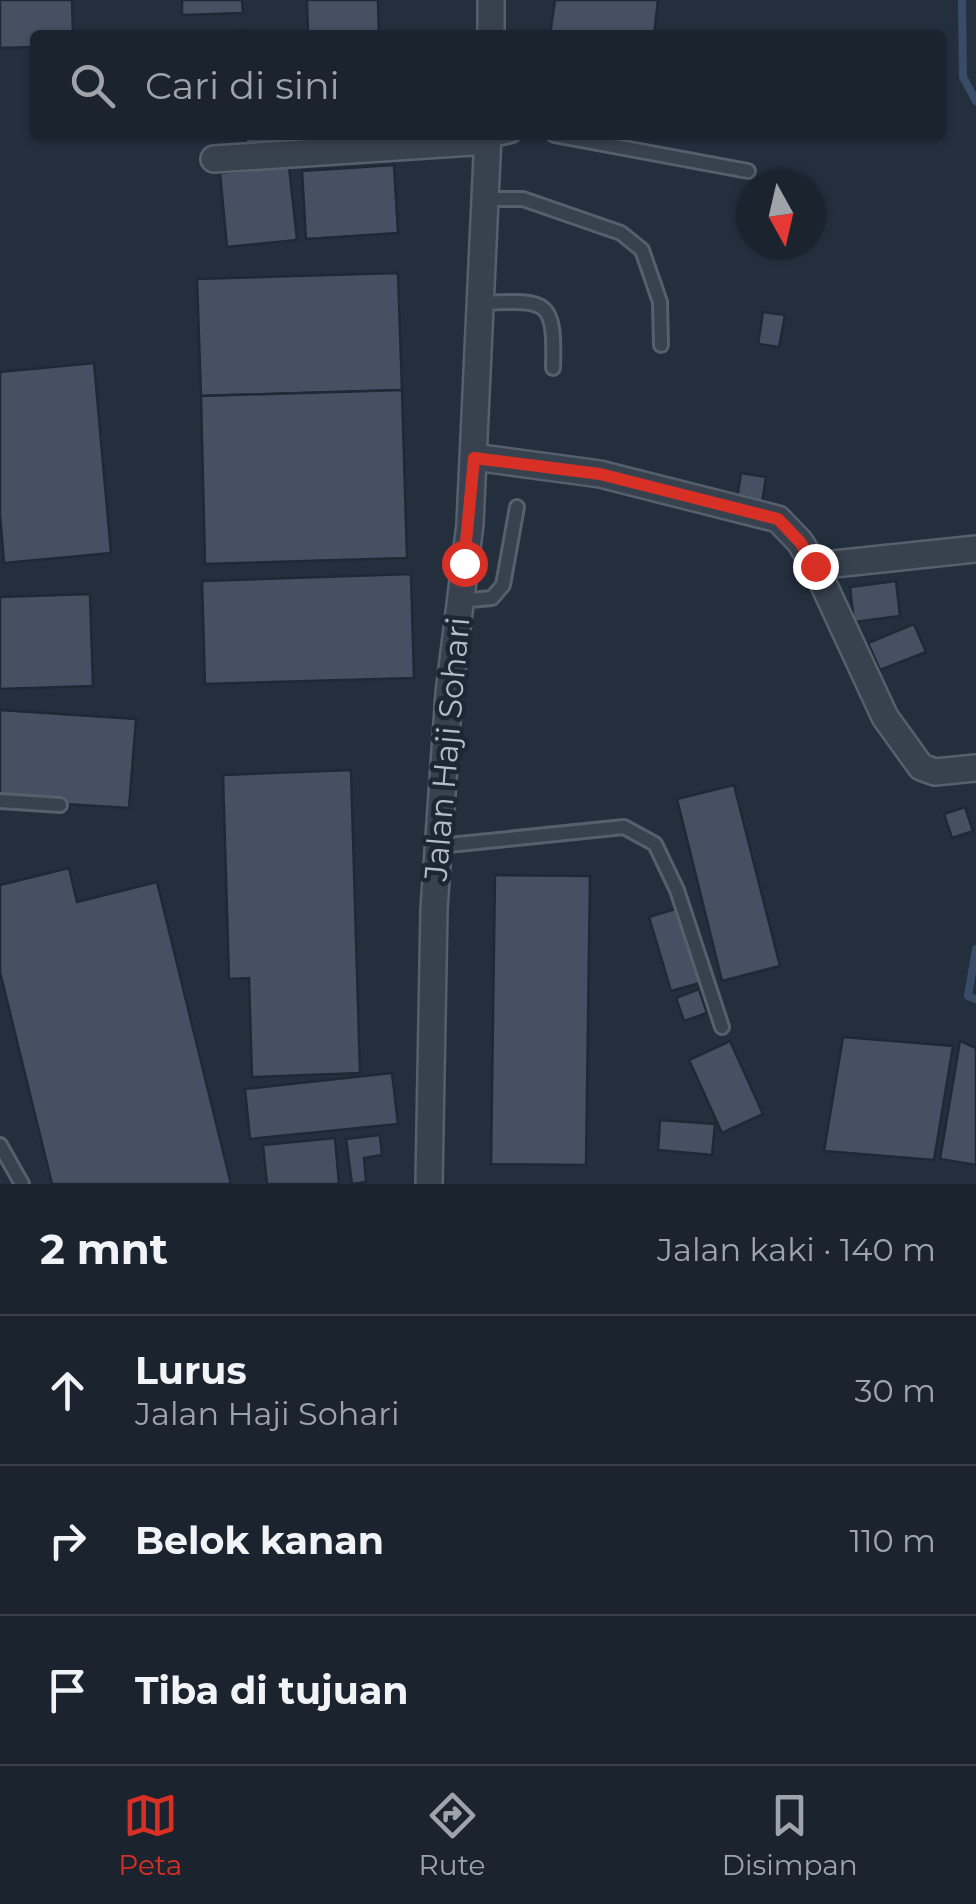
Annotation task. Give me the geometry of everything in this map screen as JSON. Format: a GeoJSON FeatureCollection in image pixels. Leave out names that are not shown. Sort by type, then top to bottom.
{"type":"FeatureCollection","features":[{"type":"Feature","properties":{"kind":"street"},"geometry":{"type":"LineString","coordinates":[[490,30],[492,0]]}},
{"type":"Feature","properties":{"kind":"street"},"geometry":{"type":"LineString","coordinates":[[214,159],[458,140]]}},
{"type":"Feature","properties":{"kind":"street","name":"Jalan Haji Sohari"},"geometry":{"type":"LineString","coordinates":[[430,1184],[434,909],[459,602],[470,524],[486,199],[496,140]]}},
{"type":"Feature","properties":{"kind":"street"},"geometry":{"type":"LineString","coordinates":[[474,458],[600,474],[778,519],[800,542],[815,566],[885,716],[921,767],[936,772],[976,768]]}},
{"type":"Feature","properties":{"kind":"street"},"geometry":{"type":"LineString","coordinates":[[815,566],[976,549]]}},
{"type":"Feature","properties":{"kind":"lane"},"geometry":{"type":"LineString","coordinates":[[581,140],[743,170]]}},
{"type":"Feature","properties":{"kind":"lane"},"geometry":{"type":"LineString","coordinates":[[486,199],[523,200],[621,233],[642,250],[660,302],[661,345]]}},
{"type":"Feature","properties":{"kind":"lane"},"geometry":{"type":"LineString","coordinates":[[481,303],[522,301],[544,307],[554,327],[552,368]]}},
{"type":"Feature","properties":{"kind":"lane"},"geometry":{"type":"LineString","coordinates":[[459,602],[492,598],[504,585],[517,507]]}},
{"type":"Feature","properties":{"kind":"lane"},"geometry":{"type":"LineString","coordinates":[[0,802],[60,805]]}},
{"type":"Feature","properties":{"kind":"lane"},"geometry":{"type":"LineString","coordinates":[[438,846],[624,827],[655,844],[677,890],[722,1028]]}},
{"type":"Feature","properties":{"kind":"lane"},"geometry":{"type":"LineString","coordinates":[[0,1145],[22,1184]]}},
{"type":"Feature","properties":{"kind":"building"},"geometry":{"type":"Polygon","coordinates":[[[0,0],[72,0],[73,30],[30,30],[30,47],[0,48],[0,0]]]}},
{"type":"Feature","properties":{"kind":"building"},"geometry":{"type":"Polygon","coordinates":[[[182,0],[242,0],[243,13],[182,15],[182,0]]]}},
{"type":"Feature","properties":{"kind":"building"},"geometry":{"type":"Polygon","coordinates":[[[307,0],[378,0],[379,30],[308,30],[307,0]]]}},
{"type":"Feature","properties":{"kind":"building"},"geometry":{"type":"Polygon","coordinates":[[[555,0],[658,0],[655,30],[551,30],[555,0]]]}},
{"type":"Feature","properties":{"kind":"building"},"geometry":{"type":"Polygon","coordinates":[[[246,140],[309,140],[246,144],[246,140]]]}},
{"type":"Feature","properties":{"kind":"building"},"geometry":{"type":"Polygon","coordinates":[[[394,165],[398,233],[306,239],[302,171],[394,165]]]}},
{"type":"Feature","properties":{"kind":"building"},"geometry":{"type":"Polygon","coordinates":[[[289,166],[297,240],[227,247],[220,173],[289,166]]]}},
{"type":"Feature","properties":{"kind":"building"},"geometry":{"type":"Polygon","coordinates":[[[398,273],[402,390],[201,396],[197,279],[398,273]]]}},
{"type":"Feature","properties":{"kind":"building"},"geometry":{"type":"Polygon","coordinates":[[[763,312],[785,315],[779,347],[758,344],[763,312]]]}},
{"type":"Feature","properties":{"kind":"building"},"geometry":{"type":"Polygon","coordinates":[[[94,363],[111,553],[4,563],[0,372],[94,363]]]}},
{"type":"Feature","properties":{"kind":"building"},"geometry":{"type":"Polygon","coordinates":[[[402,390],[407,558],[205,564],[201,396],[402,390]]]}},
{"type":"Feature","properties":{"kind":"building"},"geometry":{"type":"Polygon","coordinates":[[[741,473],[766,477],[762,503],[737,499],[741,473]]]}},
{"type":"Feature","properties":{"kind":"building"},"geometry":{"type":"Polygon","coordinates":[[[411,574],[414,678],[205,684],[202,581],[411,574]]]}},
{"type":"Feature","properties":{"kind":"building"},"geometry":{"type":"Polygon","coordinates":[[[896,581],[900,616],[854,622],[850,587],[896,581]]]}},
{"type":"Feature","properties":{"kind":"building"},"geometry":{"type":"Polygon","coordinates":[[[90,594],[93,686],[0,689],[0,597],[90,594]]]}},
{"type":"Feature","properties":{"kind":"building"},"geometry":{"type":"Polygon","coordinates":[[[914,624],[926,652],[880,670],[868,643],[914,624]]]}},
{"type":"Feature","properties":{"kind":"building"},"geometry":{"type":"Polygon","coordinates":[[[0,710],[136,719],[129,808],[0,800],[0,710]]]}},
{"type":"Feature","properties":{"kind":"building"},"geometry":{"type":"Polygon","coordinates":[[[351,770],[360,1073],[252,1077],[249,978],[229,979],[223,775],[351,770]]]}},
{"type":"Feature","properties":{"kind":"building"},"geometry":{"type":"Polygon","coordinates":[[[734,785],[780,966],[722,981],[677,799],[734,785]]]}},
{"type":"Feature","properties":{"kind":"building"},"geometry":{"type":"Polygon","coordinates":[[[965,807],[973,831],[952,838],[944,814],[965,807]]]}},
{"type":"Feature","properties":{"kind":"building"},"geometry":{"type":"Polygon","coordinates":[[[69,868],[77,902],[157,882],[231,1184],[52,1184],[0,972],[0,885],[69,868]]]}},
{"type":"Feature","properties":{"kind":"building"},"geometry":{"type":"Polygon","coordinates":[[[495,875],[590,876],[586,1165],[491,1164],[495,875]]]}},
{"type":"Feature","properties":{"kind":"building"},"geometry":{"type":"Polygon","coordinates":[[[678,908],[700,983],[671,991],[649,917],[678,908]]]}},
{"type":"Feature","properties":{"kind":"building"},"geometry":{"type":"Polygon","coordinates":[[[699,989],[707,1013],[684,1021],[676,998],[699,989]]]}},
{"type":"Feature","properties":{"kind":"building"},"geometry":{"type":"Polygon","coordinates":[[[843,1037],[953,1046],[934,1160],[824,1151],[843,1037]]]}},
{"type":"Feature","properties":{"kind":"building"},"geometry":{"type":"Polygon","coordinates":[[[730,1041],[763,1114],[722,1133],[689,1060],[730,1041]]]}},
{"type":"Feature","properties":{"kind":"building"},"geometry":{"type":"Polygon","coordinates":[[[960,1041],[976,1048],[976,1165],[940,1159],[960,1041]]]}},
{"type":"Feature","properties":{"kind":"building"},"geometry":{"type":"Polygon","coordinates":[[[392,1073],[398,1124],[250,1139],[245,1089],[392,1073]]]}},
{"type":"Feature","properties":{"kind":"building"},"geometry":{"type":"Polygon","coordinates":[[[660,1120],[715,1124],[712,1155],[658,1150],[660,1120]]]}},
{"type":"Feature","properties":{"kind":"building"},"geometry":{"type":"Polygon","coordinates":[[[380,1135],[382,1155],[364,1158],[366,1182],[352,1184],[346,1139],[380,1135]]]}},
{"type":"Feature","properties":{"kind":"building"},"geometry":{"type":"Polygon","coordinates":[[[335,1138],[339,1184],[267,1184],[263,1145],[335,1138]]]}},
{"type":"Feature","properties":{"kind":"waterway"},"geometry":{"type":"LineString","coordinates":[[962,0],[963,77],[976,101]]}},
{"type":"Feature","properties":{"kind":"waterway"},"geometry":{"type":"LineString","coordinates":[[976,949],[968,996],[976,999]]}},
{"type":"Feature","properties":{"kind":"route"},"geometry":{"type":"LineString","coordinates":[[464,563],[474,458],[600,474],[778,519],[800,542],[815,566]]}}]}
